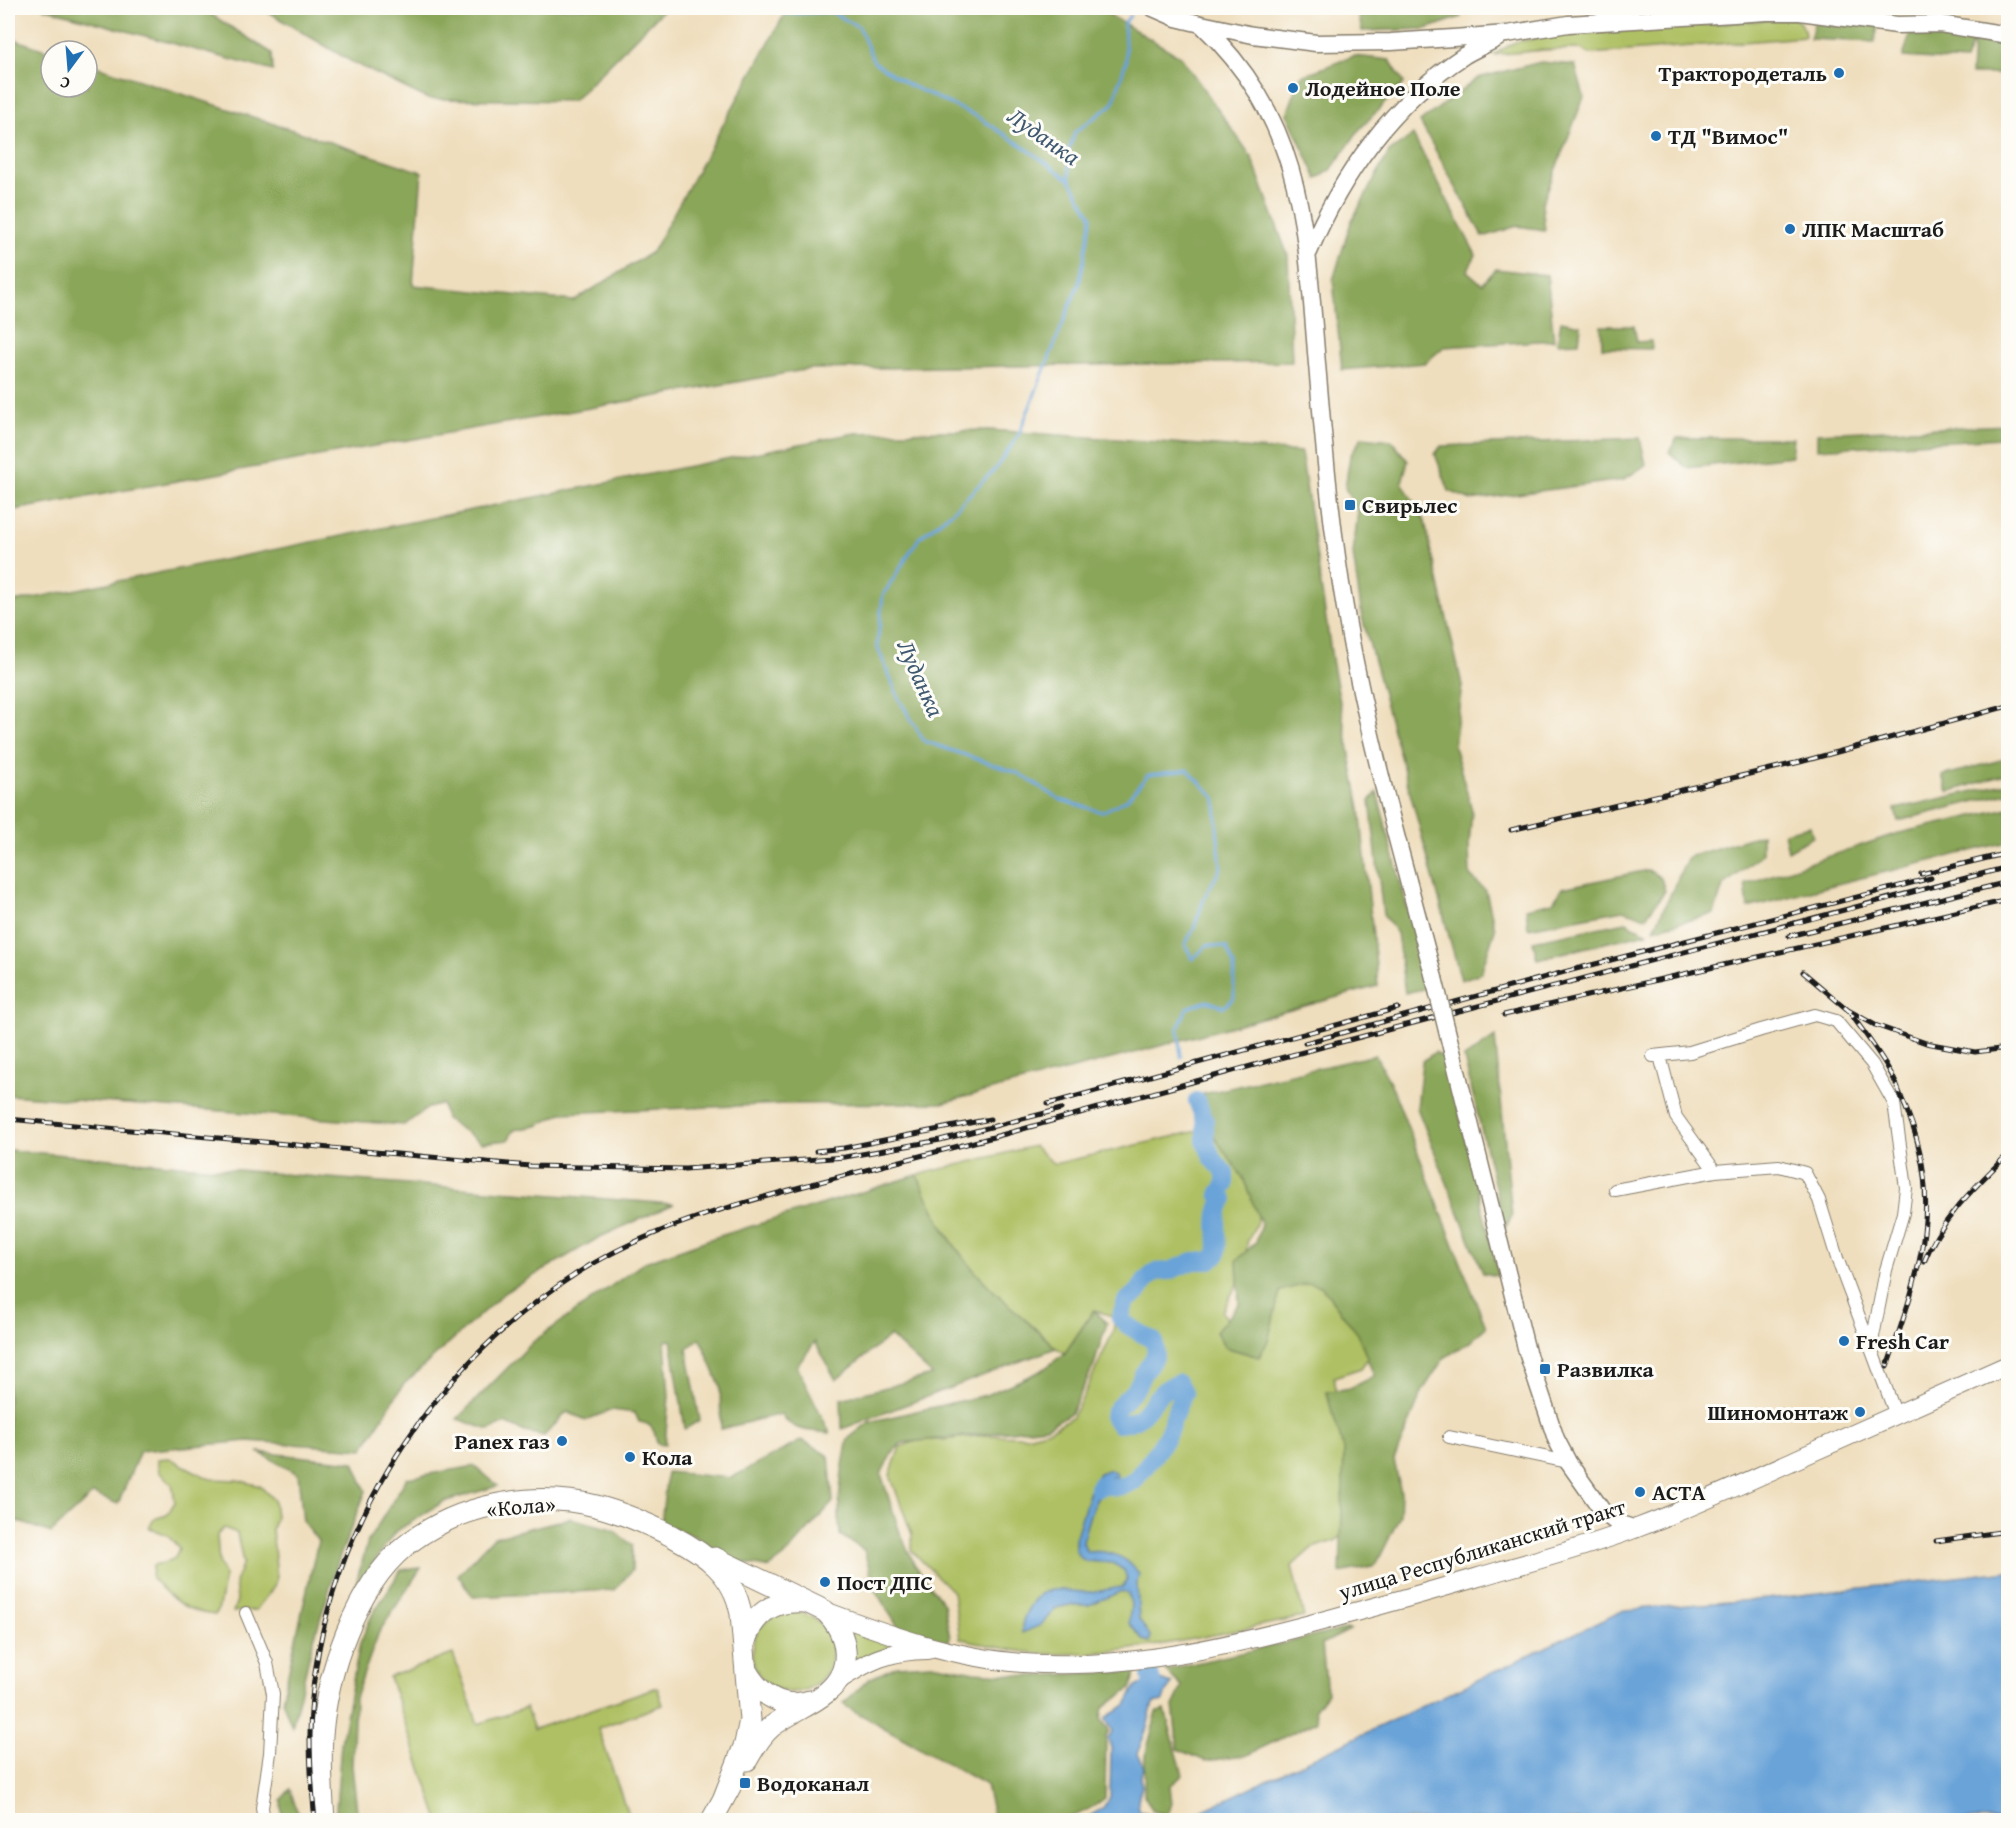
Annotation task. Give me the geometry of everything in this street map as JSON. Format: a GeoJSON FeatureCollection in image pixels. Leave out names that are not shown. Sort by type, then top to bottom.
{"type":"FeatureCollection","features":[{"type":"Feature","properties":{"kind":"highway","name":"«Кола»"},"geometry":{"type":"LineString","coordinates":[[324,1821],[322,1735],[329,1690],[336,1665],[358,1610],[385,1566],[403,1548],[428,1530],[462,1514],[494,1504],[526,1501],[574,1502],[595,1506],[644,1523],[696,1549],[721,1570],[739,1602],[743,1647]]}},
{"type":"Feature","properties":{"kind":"highway"},"geometry":{"type":"LineString","coordinates":[[696,1549],[825,1611],[842,1632],[846,1658],[836,1682],[827,1692],[765,1733],[712,1821]]}},
{"type":"Feature","properties":{"kind":"highway"},"geometry":{"type":"LineString","coordinates":[[805,1602],[791,1601],[777,1604],[764,1611],[754,1621],[747,1634],[743,1647],[744,1660],[752,1682],[770,1698],[793,1704],[816,1699]]}},
{"type":"Feature","properties":{"kind":"highway"},"geometry":{"type":"LineString","coordinates":[[723,1800],[745,1744],[750,1720],[747,1671]]}},
{"type":"Feature","properties":{"kind":"main road","name":"улица Республиканский тракт"},"geometry":{"type":"LineString","coordinates":[[942,1650],[999,1660],[1050,1664],[1124,1661],[1182,1653],[1284,1632],[1594,1544],[1636,1529],[1696,1505],[2008,1365]]}},
{"type":"Feature","properties":{"kind":"main road"},"geometry":{"type":"LineString","coordinates":[[825,1611],[896,1637],[942,1650]]}},
{"type":"Feature","properties":{"kind":"main road"},"geometry":{"type":"LineString","coordinates":[[836,1682],[863,1664],[888,1655],[912,1650],[942,1650]]}},
{"type":"Feature","properties":{"kind":"street"},"geometry":{"type":"LineString","coordinates":[[1154,8],[1176,18],[1201,24],[1253,35],[1316,43],[1391,42],[1507,34],[1568,24],[1767,12],[1800,12],[1898,25],[1940,24],[2008,35]]}},
{"type":"Feature","properties":{"kind":"street"},"geometry":{"type":"LineString","coordinates":[[1201,24],[1218,40],[1248,78],[1268,112],[1287,153],[1300,203],[1308,252],[1329,498],[1345,608],[1372,739],[1527,1352],[1556,1439],[1568,1462],[1604,1513],[1617,1523],[1636,1529]]}},
{"type":"Feature","properties":{"kind":"street"},"geometry":{"type":"LineString","coordinates":[[1308,252],[1339,190],[1389,122],[1427,84],[1466,54],[1507,34]]}},
{"type":"Feature","properties":{"kind":"street"},"geometry":{"type":"LineString","coordinates":[[1715,1171],[1676,1117],[1657,1056],[1690,1052],[1761,1029],[1815,1015],[1836,1021],[1872,1064],[1894,1103],[1906,1188],[1903,1213],[1886,1270],[1870,1347]]}},
{"type":"Feature","properties":{"kind":"street"},"geometry":{"type":"LineString","coordinates":[[1615,1190],[1715,1171],[1779,1166],[1805,1173],[1819,1200],[1837,1258],[1896,1415]]}},
{"type":"Feature","properties":{"kind":"street"},"geometry":{"type":"LineString","coordinates":[[1449,1437],[1568,1462]]}},
{"type":"Feature","properties":{"kind":"street"},"geometry":{"type":"LineString","coordinates":[[1594,1544],[1603,1529],[1604,1513]]}},
{"type":"Feature","properties":{"kind":"street"},"geometry":{"type":"LineString","coordinates":[[246,1613],[267,1663],[273,1694],[270,1753],[262,1808],[264,1821]]}},
{"type":"Feature","properties":{"kind":"green space"},"geometry":{"type":"Polygon","coordinates":[[[43,8],[201,8],[272,53],[273,71],[43,8]]]}},
{"type":"Feature","properties":{"kind":"green space"},"geometry":{"type":"Polygon","coordinates":[[[261,8],[665,8],[573,101],[428,99],[354,63],[261,8]]]}},
{"type":"Feature","properties":{"kind":"green space"},"geometry":{"type":"Polygon","coordinates":[[[788,8],[1098,8],[1181,57],[1251,156],[1288,256],[1292,362],[810,369],[8,511],[8,37],[39,48],[39,99],[99,99],[99,67],[422,172],[413,285],[574,301],[652,252],[788,8]]]}},
{"type":"Feature","properties":{"kind":"green space"},"geometry":{"type":"Polygon","coordinates":[[[1357,8],[1457,8],[1461,17],[1426,29],[1362,31],[1357,8]]]}},
{"type":"Feature","properties":{"kind":"green space"},"geometry":{"type":"Polygon","coordinates":[[[1792,18],[1802,25],[1805,37],[1590,54],[1581,49],[1493,55],[1515,42],[1551,36],[1792,18]]]}},
{"type":"Feature","properties":{"kind":"green space"},"geometry":{"type":"Polygon","coordinates":[[[1815,20],[1879,24],[1874,42],[1810,39],[1815,20]]]}},
{"type":"Feature","properties":{"kind":"green space"},"geometry":{"type":"Polygon","coordinates":[[[1910,34],[1972,42],[1965,61],[1903,57],[1910,34]]]}},
{"type":"Feature","properties":{"kind":"green space"},"geometry":{"type":"Polygon","coordinates":[[[1973,42],[2008,45],[2008,80],[2005,74],[1971,74],[1973,42]]]}},
{"type":"Feature","properties":{"kind":"green space"},"geometry":{"type":"Polygon","coordinates":[[[1354,56],[1390,60],[1404,83],[1359,130],[1331,170],[1317,179],[1287,114],[1301,76],[1354,56]]]}},
{"type":"Feature","properties":{"kind":"green space"},"geometry":{"type":"Polygon","coordinates":[[[1541,62],[1575,65],[1584,97],[1542,204],[1545,230],[1517,226],[1483,237],[1420,122],[1478,78],[1541,62]]]}},
{"type":"Feature","properties":{"kind":"green space"},"geometry":{"type":"Polygon","coordinates":[[[1413,135],[1476,255],[1467,271],[1482,284],[1496,269],[1547,275],[1554,340],[1444,347],[1425,363],[1342,370],[1333,280],[1351,222],[1389,152],[1413,135]]]}},
{"type":"Feature","properties":{"kind":"green space"},"geometry":{"type":"Polygon","coordinates":[[[1561,321],[1581,325],[1579,342],[1557,343],[1561,321]]]}},
{"type":"Feature","properties":{"kind":"green space"},"geometry":{"type":"Polygon","coordinates":[[[1601,326],[1634,326],[1637,342],[1651,341],[1652,349],[1602,348],[1601,326]]]}},
{"type":"Feature","properties":{"kind":"green space"},"geometry":{"type":"Polygon","coordinates":[[[2008,425],[2008,431],[2001,438],[1817,449],[1817,433],[2008,425]]]}},
{"type":"Feature","properties":{"kind":"green space"},"geometry":{"type":"Polygon","coordinates":[[[989,430],[1301,452],[1333,665],[1360,808],[1378,986],[942,1103],[786,1104],[562,1113],[537,1126],[514,1130],[508,1140],[482,1143],[446,1119],[442,1104],[428,1108],[404,1125],[8,1095],[8,603],[855,433],[989,430]]]}},
{"type":"Feature","properties":{"kind":"green space"},"geometry":{"type":"Polygon","coordinates":[[[1362,437],[1391,440],[1408,461],[1402,482],[1425,522],[1462,685],[1454,746],[1472,810],[1469,845],[1470,876],[1486,891],[1495,929],[1481,973],[1461,980],[1362,617],[1353,554],[1358,511],[1345,488],[1350,456],[1362,437]]]}},
{"type":"Feature","properties":{"kind":"green space"},"geometry":{"type":"Polygon","coordinates":[[[1640,438],[1646,465],[1623,480],[1471,500],[1449,491],[1435,454],[1441,446],[1640,438]]]}},
{"type":"Feature","properties":{"kind":"green space"},"geometry":{"type":"Polygon","coordinates":[[[1677,438],[1793,438],[1791,456],[1687,468],[1669,452],[1677,438]]]}},
{"type":"Feature","properties":{"kind":"green space"},"geometry":{"type":"Polygon","coordinates":[[[2008,758],[2008,774],[1948,792],[1942,776],[2008,758]]]}},
{"type":"Feature","properties":{"kind":"green space"},"geometry":{"type":"Polygon","coordinates":[[[2008,783],[2008,793],[1898,821],[1895,809],[2008,783]]]}},
{"type":"Feature","properties":{"kind":"green space"},"geometry":{"type":"Polygon","coordinates":[[[1377,792],[1428,988],[1405,993],[1397,933],[1383,915],[1370,801],[1377,792]]]}},
{"type":"Feature","properties":{"kind":"green space"},"geometry":{"type":"Polygon","coordinates":[[[2008,808],[2008,842],[1748,908],[1745,884],[1895,834],[2008,808]]]}},
{"type":"Feature","properties":{"kind":"green space"},"geometry":{"type":"Polygon","coordinates":[[[1810,826],[1813,837],[1788,851],[1784,832],[1810,826]]]}},
{"type":"Feature","properties":{"kind":"green space"},"geometry":{"type":"Polygon","coordinates":[[[1762,834],[1762,854],[1723,886],[1714,914],[1654,929],[1688,857],[1762,834]]]}},
{"type":"Feature","properties":{"kind":"green space"},"geometry":{"type":"Polygon","coordinates":[[[1648,870],[1661,878],[1665,891],[1646,917],[1623,910],[1528,928],[1526,908],[1553,902],[1562,888],[1648,870]]]}},
{"type":"Feature","properties":{"kind":"green space"},"geometry":{"type":"Polygon","coordinates":[[[1626,922],[1647,933],[1537,959],[1533,941],[1626,922]]]}},
{"type":"Feature","properties":{"kind":"green space"},"geometry":{"type":"Polygon","coordinates":[[[1495,1037],[1512,1216],[1505,1228],[1464,1058],[1495,1037]]]}},
{"type":"Feature","properties":{"kind":"green space"},"geometry":{"type":"Polygon","coordinates":[[[1435,1052],[1446,1059],[1499,1276],[1483,1273],[1417,1108],[1422,1062],[1435,1052]]]}},
{"type":"Feature","properties":{"kind":"green space"},"geometry":{"type":"Polygon","coordinates":[[[1375,1055],[1391,1084],[1486,1327],[1470,1342],[1444,1358],[1423,1390],[1394,1460],[1401,1493],[1400,1516],[1376,1565],[1340,1573],[1344,1450],[1326,1392],[1350,1388],[1374,1376],[1358,1334],[1321,1286],[1309,1283],[1280,1291],[1268,1341],[1259,1357],[1225,1347],[1216,1332],[1239,1304],[1237,1260],[1256,1242],[1261,1224],[1243,1178],[1213,1135],[1203,1094],[1375,1055]]]}},
{"type":"Feature","properties":{"kind":"green space"},"geometry":{"type":"Polygon","coordinates":[[[1232,1123],[1262,1196],[1257,1222],[1247,1243],[1245,1270],[1222,1312],[1240,1334],[1279,1275],[1301,1258],[1376,1347],[1361,1368],[1334,1377],[1342,1420],[1353,1527],[1335,1541],[1312,1548],[1292,1566],[1304,1617],[1177,1642],[1081,1654],[1027,1652],[960,1638],[953,1592],[912,1551],[912,1535],[890,1475],[900,1447],[919,1440],[944,1440],[986,1435],[1026,1436],[1050,1430],[1072,1417],[1113,1332],[1115,1317],[1094,1310],[1065,1353],[1056,1348],[991,1289],[968,1263],[945,1231],[917,1175],[1034,1146],[1054,1164],[1232,1123]]]}},
{"type":"Feature","properties":{"kind":"green space"},"geometry":{"type":"Polygon","coordinates":[[[8,1150],[329,1178],[674,1204],[600,1237],[504,1293],[403,1385],[363,1449],[248,1441],[140,1451],[118,1504],[93,1494],[51,1533],[8,1518],[8,1150]]]}},
{"type":"Feature","properties":{"kind":"green space"},"geometry":{"type":"Polygon","coordinates":[[[917,1175],[945,1231],[968,1263],[991,1289],[1056,1348],[842,1429],[841,1399],[932,1375],[890,1336],[836,1380],[815,1342],[797,1366],[830,1433],[797,1428],[781,1414],[721,1429],[720,1386],[700,1338],[687,1349],[700,1420],[685,1429],[671,1340],[665,1341],[669,1396],[665,1445],[657,1444],[652,1429],[647,1424],[639,1422],[635,1413],[612,1410],[586,1420],[567,1412],[544,1436],[525,1432],[505,1423],[489,1430],[457,1419],[534,1341],[645,1262],[710,1239],[917,1175]]]}},
{"type":"Feature","properties":{"kind":"green space"},"geometry":{"type":"Polygon","coordinates":[[[1094,1310],[1107,1323],[1094,1365],[1071,1413],[1047,1427],[902,1443],[892,1453],[881,1474],[900,1533],[915,1565],[944,1604],[950,1638],[945,1645],[901,1632],[875,1590],[864,1550],[840,1535],[840,1487],[848,1439],[869,1422],[986,1395],[1041,1371],[1065,1353],[1094,1310]]]}},
{"type":"Feature","properties":{"kind":"green space"},"geometry":{"type":"Polygon","coordinates":[[[802,1440],[829,1456],[833,1502],[784,1557],[769,1568],[727,1559],[696,1537],[661,1524],[667,1472],[731,1478],[802,1440]]]}},
{"type":"Feature","properties":{"kind":"green space"},"geometry":{"type":"Polygon","coordinates":[[[258,1452],[354,1462],[366,1491],[338,1561],[311,1649],[292,1727],[282,1700],[318,1541],[303,1522],[298,1474],[258,1452]]]}},
{"type":"Feature","properties":{"kind":"green space"},"geometry":{"type":"Polygon","coordinates":[[[169,1458],[210,1479],[238,1480],[260,1486],[274,1500],[276,1517],[272,1529],[277,1577],[274,1587],[256,1610],[233,1612],[237,1600],[235,1582],[243,1563],[237,1533],[224,1528],[217,1535],[219,1563],[225,1576],[219,1607],[215,1615],[187,1608],[152,1578],[153,1565],[175,1558],[179,1548],[167,1535],[149,1528],[154,1519],[167,1515],[175,1502],[172,1484],[159,1472],[157,1459],[169,1458]]]}},
{"type":"Feature","properties":{"kind":"green space"},"geometry":{"type":"Polygon","coordinates":[[[475,1466],[498,1486],[443,1502],[395,1532],[354,1590],[368,1541],[407,1478],[475,1466]]]}},
{"type":"Feature","properties":{"kind":"green space"},"geometry":{"type":"Polygon","coordinates":[[[570,1518],[612,1529],[632,1545],[632,1570],[615,1590],[473,1597],[458,1575],[494,1537],[570,1518]]]}},
{"type":"Feature","properties":{"kind":"green space"},"geometry":{"type":"Polygon","coordinates":[[[421,1568],[379,1632],[355,1698],[352,1766],[358,1820],[339,1820],[336,1809],[341,1743],[360,1643],[372,1615],[401,1570],[421,1568]]]}},
{"type":"Feature","properties":{"kind":"green space"},"geometry":{"type":"Polygon","coordinates":[[[784,1612],[800,1612],[814,1619],[825,1630],[832,1644],[829,1667],[814,1685],[800,1692],[784,1692],[770,1685],[759,1674],[752,1660],[752,1644],[759,1630],[770,1619],[784,1612]]]}},
{"type":"Feature","properties":{"kind":"green space"},"geometry":{"type":"Polygon","coordinates":[[[848,1627],[897,1645],[854,1661],[848,1627]]]}},
{"type":"Feature","properties":{"kind":"green space"},"geometry":{"type":"Polygon","coordinates":[[[1346,1629],[1350,1630],[1322,1644],[1327,1693],[1315,1709],[1317,1721],[1245,1756],[1205,1761],[1178,1749],[1173,1706],[1182,1687],[1165,1670],[1346,1629]]]}},
{"type":"Feature","properties":{"kind":"green space"},"geometry":{"type":"Polygon","coordinates":[[[453,1654],[478,1724],[526,1708],[534,1729],[657,1687],[663,1705],[598,1728],[630,1820],[439,1820],[389,1677],[453,1654]]]}},
{"type":"Feature","properties":{"kind":"green space"},"geometry":{"type":"Polygon","coordinates":[[[932,1664],[975,1672],[1031,1676],[1136,1671],[1131,1689],[1103,1707],[1101,1719],[1109,1730],[1106,1737],[1105,1798],[1079,1814],[1066,1818],[1039,1821],[994,1820],[986,1785],[847,1707],[844,1703],[869,1679],[897,1666],[932,1664]]]}},
{"type":"Feature","properties":{"kind":"green space"},"geometry":{"type":"Polygon","coordinates":[[[1165,1710],[1183,1775],[1170,1786],[1172,1803],[1168,1815],[1153,1811],[1144,1795],[1145,1756],[1157,1712],[1165,1710]]]}},
{"type":"Feature","properties":{"kind":"green space"},"geometry":{"type":"Polygon","coordinates":[[[290,1789],[300,1820],[282,1820],[281,1800],[290,1789]]]}},
{"type":"Feature","properties":{"kind":"water"},"geometry":{"type":"Polygon","coordinates":[[[1110,1469],[1116,1473],[1117,1477],[1110,1477],[1108,1482],[1121,1487],[1099,1495],[1090,1515],[1083,1542],[1087,1552],[1110,1553],[1129,1563],[1139,1574],[1137,1583],[1139,1619],[1151,1637],[1149,1642],[1143,1640],[1129,1623],[1131,1604],[1128,1594],[1122,1591],[1089,1605],[1056,1608],[1041,1625],[1022,1633],[1026,1613],[1042,1593],[1049,1590],[1089,1592],[1106,1590],[1122,1587],[1127,1580],[1124,1570],[1112,1563],[1086,1561],[1079,1557],[1075,1549],[1075,1539],[1092,1484],[1099,1473],[1110,1469]]]}},
{"type":"Feature","properties":{"kind":"water"},"geometry":{"type":"Polygon","coordinates":[[[2008,1571],[2008,1820],[1167,1820],[1189,1817],[1624,1610],[1766,1599],[2008,1571]]]}},
{"type":"Feature","properties":{"kind":"water"},"geometry":{"type":"Polygon","coordinates":[[[1160,1680],[1172,1684],[1163,1701],[1153,1703],[1137,1754],[1144,1767],[1140,1778],[1142,1786],[1138,1800],[1139,1810],[1167,1820],[1083,1820],[1103,1808],[1110,1797],[1111,1748],[1108,1739],[1113,1731],[1105,1718],[1126,1705],[1136,1686],[1160,1680]]]}},
{"type":"Feature","properties":{"kind":"waterway","name":"Луданка"},"geometry":{"type":"LineString","coordinates":[[780,8],[784,14],[831,12],[859,27],[874,62],[909,85],[976,116],[1024,147],[1070,180],[1092,217],[1080,280],[1019,434],[996,468],[953,511],[919,538],[883,595],[877,646],[899,699],[924,741],[1018,773],[1061,800],[1102,812],[1126,800],[1148,775],[1188,770],[1216,799],[1221,868],[1205,896],[1194,928],[1185,945],[1193,959],[1207,945],[1226,947],[1234,965],[1234,998],[1224,1007],[1207,1001],[1187,1008],[1178,1029],[1181,1057]]}},
{"type":"Feature","properties":{"kind":"waterway"},"geometry":{"type":"LineString","coordinates":[[1070,180],[1068,153],[1075,132],[1113,104],[1126,61],[1124,23],[1130,16]]}},
{"type":"Feature","properties":{"kind":"waterway","name":"Луданка"},"geometry":{"type":"LineString","coordinates":[[1098,1488],[1101,1484],[1119,1487],[1135,1480],[1165,1439],[1184,1393],[1178,1383],[1161,1393],[1138,1418],[1118,1424],[1113,1416],[1118,1406],[1136,1388],[1155,1354],[1154,1341],[1127,1325],[1120,1318],[1126,1301],[1137,1293],[1155,1272],[1169,1271],[1193,1261],[1208,1261],[1217,1255],[1217,1219],[1224,1199],[1219,1194],[1225,1185],[1225,1173],[1213,1159],[1205,1141],[1205,1121],[1197,1101]]}},
{"type":"Feature","properties":{"kind":"waterway","name":"Луданка"},"geometry":{"type":"LineString","coordinates":[[1142,1704],[1152,1682],[1150,1675]]}},
{"type":"Feature","properties":{"kind":"railway"},"geometry":{"type":"LineString","coordinates":[[1511,830],[1800,762],[2008,706]]}},
{"type":"Feature","properties":{"kind":"railway"},"geometry":{"type":"LineString","coordinates":[[1921,874],[2008,853]]}},
{"type":"Feature","properties":{"kind":"railway"},"geometry":{"type":"LineString","coordinates":[[315,1820],[310,1735],[316,1666],[332,1598],[356,1533],[388,1470],[427,1413],[472,1360],[523,1312],[579,1272],[606,1256],[690,1220],[778,1193],[2008,867]]}},
{"type":"Feature","properties":{"kind":"railway"},"geometry":{"type":"LineString","coordinates":[[1305,1043],[1568,971],[1931,878]]}},
{"type":"Feature","properties":{"kind":"railway"},"geometry":{"type":"LineString","coordinates":[[1789,936],[2008,882]]}},
{"type":"Feature","properties":{"kind":"railway"},"geometry":{"type":"LineString","coordinates":[[1504,1015],[2008,900]]}},
{"type":"Feature","properties":{"kind":"railway"},"geometry":{"type":"LineString","coordinates":[[1803,972],[1848,1010],[1875,1025],[1926,1043],[1975,1052],[2008,1048]]}},
{"type":"Feature","properties":{"kind":"railway"},"geometry":{"type":"LineString","coordinates":[[1048,1104],[1398,1008]]}},
{"type":"Feature","properties":{"kind":"railway"},"geometry":{"type":"LineString","coordinates":[[1848,1010],[1895,1080],[1916,1135],[1923,1169],[1926,1202],[1924,1234],[1910,1299],[1887,1367]]}},
{"type":"Feature","properties":{"kind":"railway"},"geometry":{"type":"LineString","coordinates":[[8,1119],[530,1166],[685,1169],[845,1157],[940,1140],[1061,1109]]}},
{"type":"Feature","properties":{"kind":"railway"},"geometry":{"type":"LineString","coordinates":[[816,1151],[844,1148],[990,1119]]}},
{"type":"Feature","properties":{"kind":"railway"},"geometry":{"type":"LineString","coordinates":[[1924,1262],[1940,1231],[1960,1204],[2008,1154]]}},
{"type":"Feature","properties":{"kind":"railway"},"geometry":{"type":"LineString","coordinates":[[1936,1541],[2008,1531]]}},
{"type":"Feature","properties":{"kind":"place","name":"Трактородеталь"},"geometry":{"type":"Point","coordinates":[1839,73]}},
{"type":"Feature","properties":{"kind":"place","name":"Лодейное Поле"},"geometry":{"type":"Point","coordinates":[1293,88]}},
{"type":"Feature","properties":{"kind":"place","name":"ТД \"Вимос\""},"geometry":{"type":"Point","coordinates":[1656,136]}},
{"type":"Feature","properties":{"kind":"place","name":"ЛПК Масштаб"},"geometry":{"type":"Point","coordinates":[1790,229]}},
{"type":"Feature","properties":{"kind":"place","name":"Свирьлес"},"geometry":{"type":"Point","coordinates":[1350,505]}},
{"type":"Feature","properties":{"kind":"place","name":"Fresh Car"},"geometry":{"type":"Point","coordinates":[1844,1341]}},
{"type":"Feature","properties":{"kind":"place","name":"Развилка"},"geometry":{"type":"Point","coordinates":[1545,1369]}},
{"type":"Feature","properties":{"kind":"place","name":"Шиномонтаж"},"geometry":{"type":"Point","coordinates":[1860,1412]}},
{"type":"Feature","properties":{"kind":"place","name":"Panex газ"},"geometry":{"type":"Point","coordinates":[562,1441]}},
{"type":"Feature","properties":{"kind":"place","name":"Кола"},"geometry":{"type":"Point","coordinates":[630,1457]}},
{"type":"Feature","properties":{"kind":"place","name":"АСТА"},"geometry":{"type":"Point","coordinates":[1640,1492]}},
{"type":"Feature","properties":{"kind":"place","name":"Пост ДПС"},"geometry":{"type":"Point","coordinates":[825,1582]}},
{"type":"Feature","properties":{"kind":"place","name":"Водоканал"},"geometry":{"type":"Point","coordinates":[745,1783]}}]}
